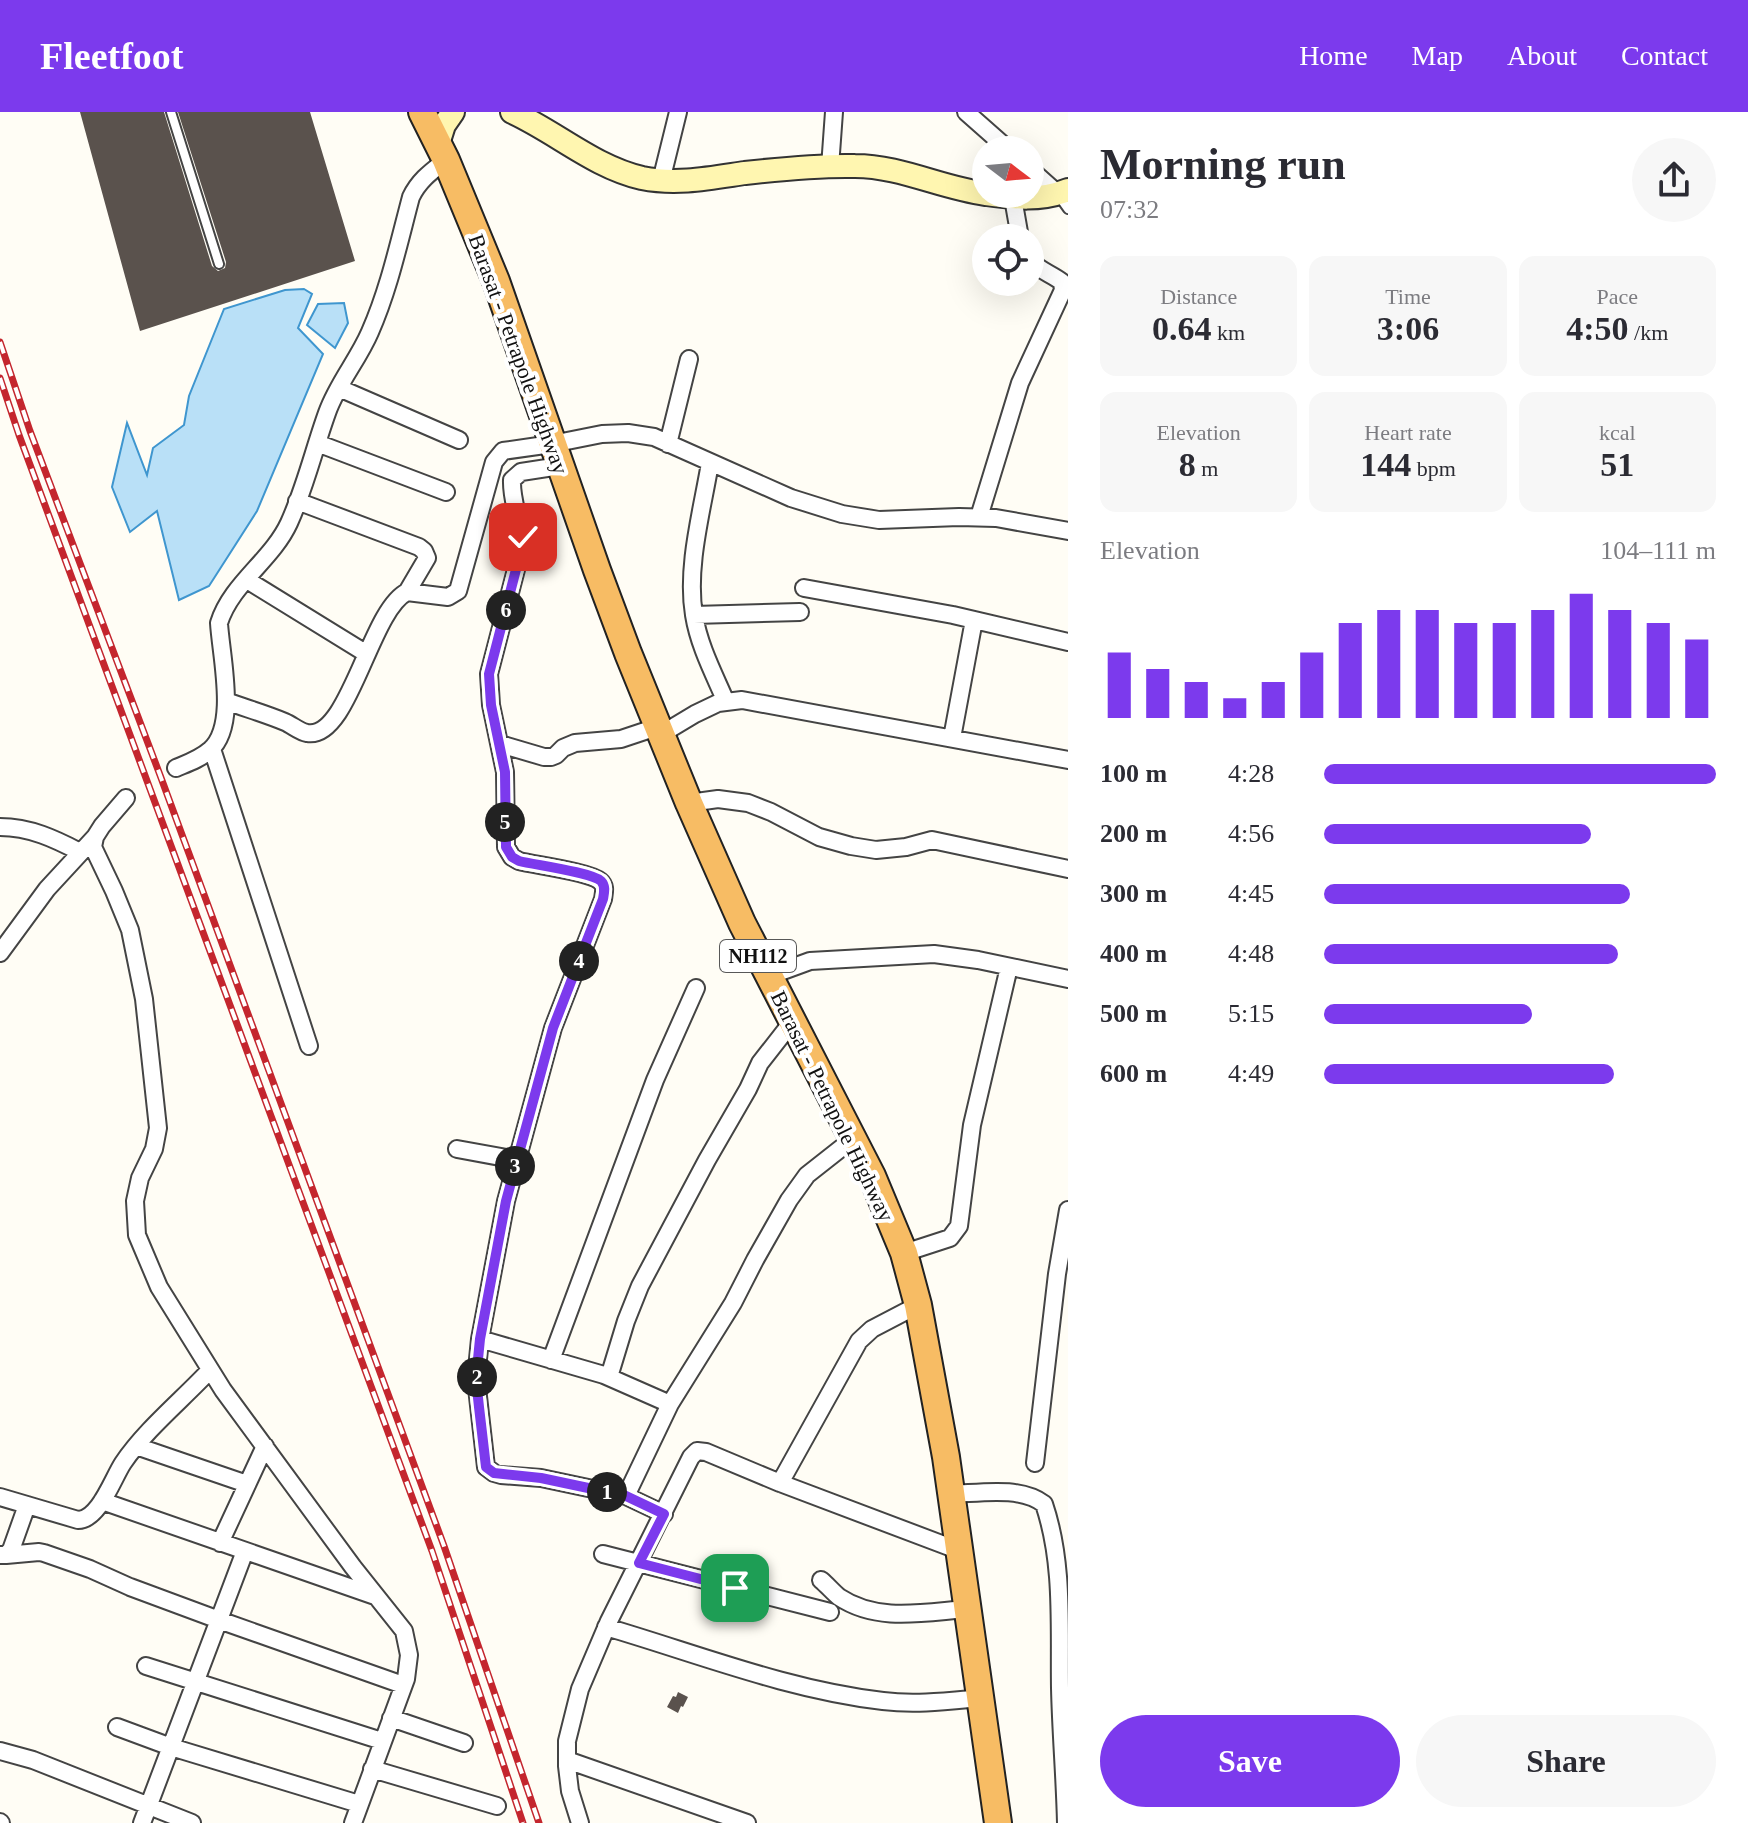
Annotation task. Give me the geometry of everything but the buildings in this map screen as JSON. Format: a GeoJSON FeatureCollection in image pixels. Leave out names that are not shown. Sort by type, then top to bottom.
{"type":"FeatureCollection","features":[{"type":"Feature","properties":{"kind":"highway","name":"Barasat - Petrapole Highway"},"geometry":{"type":"LineString","coordinates":[[422,112],[496,281],[556,455],[689,803],[742,923],[854,1138],[904,1253],[918,1305],[952,1494],[998,1823]]}},
{"type":"Feature","properties":{"kind":"main road"},"geometry":{"type":"LineString","coordinates":[[442,152],[444,125],[453,112]]}},
{"type":"Feature","properties":{"kind":"main road"},"geometry":{"type":"LineString","coordinates":[[512,112],[538,118],[590,157],[624,173],[661,181],[830,167],[880,167],[972,191]]}},
{"type":"Feature","properties":{"kind":"main road"},"geometry":{"type":"LineString","coordinates":[[1044,198],[1065,197]]}},
{"type":"Feature","properties":{"kind":"street"},"geometry":{"type":"LineString","coordinates":[[661,181],[678,112]]}},
{"type":"Feature","properties":{"kind":"street"},"geometry":{"type":"LineString","coordinates":[[830,167],[834,112]]}},
{"type":"Feature","properties":{"kind":"street"},"geometry":{"type":"LineString","coordinates":[[966,112],[993,136]]}},
{"type":"Feature","properties":{"kind":"street"},"geometry":{"type":"LineString","coordinates":[[176,768],[212,749],[221,733],[227,709],[219,623],[222,613],[275,548],[289,524],[327,412],[361,352],[383,297],[411,197],[442,152]]}},
{"type":"Feature","properties":{"kind":"street"},"geometry":{"type":"LineString","coordinates":[[1044,180],[1065,197]]}},
{"type":"Feature","properties":{"kind":"street"},"geometry":{"type":"LineString","coordinates":[[979,517],[1020,383],[1063,290],[1062,282],[1044,270]]}},
{"type":"Feature","properties":{"kind":"street"},"geometry":{"type":"LineString","coordinates":[[668,444],[689,359]]}},
{"type":"Feature","properties":{"kind":"street"},"geometry":{"type":"LineString","coordinates":[[339,388],[459,440]]}},
{"type":"Feature","properties":{"kind":"street"},"geometry":{"type":"LineString","coordinates":[[664,1514],[626,1496],[541,1478],[501,1475],[486,1467],[476,1379],[480,1339],[506,1201],[553,1028],[605,888],[602,882],[591,876],[519,861],[512,857],[506,847],[505,772],[491,705],[489,674],[523,537],[512,480],[521,472],[602,434],[628,433],[654,437],[791,498],[842,514],[879,520],[996,518],[1068,531]]}},
{"type":"Feature","properties":{"kind":"street"},"geometry":{"type":"LineString","coordinates":[[317,443],[446,492]]}},
{"type":"Feature","properties":{"kind":"street"},"geometry":{"type":"LineString","coordinates":[[407,592],[448,597],[458,591],[494,462],[503,451],[556,455]]}},
{"type":"Feature","properties":{"kind":"street"},"geometry":{"type":"LineString","coordinates":[[710,463],[692,571],[694,615],[704,650],[726,702]]}},
{"type":"Feature","properties":{"kind":"street"},"geometry":{"type":"LineString","coordinates":[[226,701],[283,721],[308,734],[322,730],[343,707],[397,599],[407,592],[427,558],[419,547],[297,501]]}},
{"type":"Feature","properties":{"kind":"street"},"geometry":{"type":"LineString","coordinates":[[247,580],[367,654]]}},
{"type":"Feature","properties":{"kind":"street"},"geometry":{"type":"LineString","coordinates":[[804,588],[974,620],[1068,642]]}},
{"type":"Feature","properties":{"kind":"street"},"geometry":{"type":"LineString","coordinates":[[694,615],[800,612]]}},
{"type":"Feature","properties":{"kind":"street"},"geometry":{"type":"LineString","coordinates":[[952,738],[974,620]]}},
{"type":"Feature","properties":{"kind":"street"},"geometry":{"type":"LineString","coordinates":[[500,744],[551,757],[575,743],[621,739],[659,731],[718,703],[742,700],[1068,760]]}},
{"type":"Feature","properties":{"kind":"street"},"geometry":{"type":"LineString","coordinates":[[212,749],[309,1046]]}},
{"type":"Feature","properties":{"kind":"street"},"geometry":{"type":"LineString","coordinates":[[0,953],[47,889],[126,798]]}},
{"type":"Feature","properties":{"kind":"street"},"geometry":{"type":"LineString","coordinates":[[689,803],[718,799],[748,803],[819,837],[851,846],[876,850],[932,840],[1068,869]]}},
{"type":"Feature","properties":{"kind":"street"},"geometry":{"type":"LineString","coordinates":[[0,827],[41,833],[80,852]]}},
{"type":"Feature","properties":{"kind":"street"},"geometry":{"type":"LineString","coordinates":[[95,837],[93,847],[96,857],[130,930],[144,999],[158,1128],[154,1149],[140,1178],[135,1201],[137,1235],[159,1287],[210,1370],[404,1631],[409,1655],[406,1679],[353,1823]]}},
{"type":"Feature","properties":{"kind":"street"},"geometry":{"type":"LineString","coordinates":[[769,976],[810,961],[934,954],[1068,979]]}},
{"type":"Feature","properties":{"kind":"street"},"geometry":{"type":"LineString","coordinates":[[904,1253],[950,1238],[959,1226],[972,1125],[1009,967]]}},
{"type":"Feature","properties":{"kind":"street"},"geometry":{"type":"LineString","coordinates":[[551,1360],[655,1080],[696,988]]}},
{"type":"Feature","properties":{"kind":"street"},"geometry":{"type":"LineString","coordinates":[[609,1377],[640,1286],[760,1063],[792,1022]]}},
{"type":"Feature","properties":{"kind":"street"},"geometry":{"type":"LineString","coordinates":[[626,1496],[670,1404],[733,1303],[789,1200],[807,1175],[854,1138]]}},
{"type":"Feature","properties":{"kind":"street"},"geometry":{"type":"LineString","coordinates":[[457,1149],[517,1160]]}},
{"type":"Feature","properties":{"kind":"street"},"geometry":{"type":"LineString","coordinates":[[1035,1463],[1057,1274],[1068,1210]]}},
{"type":"Feature","properties":{"kind":"street"},"geometry":{"type":"LineString","coordinates":[[780,1483],[859,1341],[872,1329],[918,1305]]}},
{"type":"Feature","properties":{"kind":"street"},"geometry":{"type":"LineString","coordinates":[[480,1339],[609,1377],[670,1404]]}},
{"type":"Feature","properties":{"kind":"street"},"geometry":{"type":"LineString","coordinates":[[0,1497],[84,1521],[102,1501],[136,1446],[210,1370]]}},
{"type":"Feature","properties":{"kind":"street"},"geometry":{"type":"LineString","coordinates":[[136,1446],[247,1484]]}},
{"type":"Feature","properties":{"kind":"street"},"geometry":{"type":"LineString","coordinates":[[220,1543],[265,1446]]}},
{"type":"Feature","properties":{"kind":"street"},"geometry":{"type":"LineString","coordinates":[[580,1823],[570,1791],[567,1741],[580,1689],[606,1627],[691,1457],[697,1451],[960,1551]]}},
{"type":"Feature","properties":{"kind":"street"},"geometry":{"type":"LineString","coordinates":[[952,1494],[1026,1495],[1044,1504],[1048,1514],[1062,1562],[1066,1816]]}},
{"type":"Feature","properties":{"kind":"street"},"geometry":{"type":"LineString","coordinates":[[102,1501],[377,1597]]}},
{"type":"Feature","properties":{"kind":"street"},"geometry":{"type":"LineString","coordinates":[[3,1555],[11,1550],[27,1505]]}},
{"type":"Feature","properties":{"kind":"street"},"geometry":{"type":"LineString","coordinates":[[142,1823],[245,1551]]}},
{"type":"Feature","properties":{"kind":"street"},"geometry":{"type":"LineString","coordinates":[[3,1555],[44,1553],[219,1620],[403,1685]]}},
{"type":"Feature","properties":{"kind":"street"},"geometry":{"type":"LineString","coordinates":[[603,1554],[830,1612]]}},
{"type":"Feature","properties":{"kind":"street"},"geometry":{"type":"LineString","coordinates":[[821,1580],[839,1596],[882,1614],[968,1609]]}},
{"type":"Feature","properties":{"kind":"street"},"geometry":{"type":"LineString","coordinates":[[606,1627],[700,1658],[838,1693],[907,1703],[981,1698]]}},
{"type":"Feature","properties":{"kind":"street"},"geometry":{"type":"LineString","coordinates":[[146,1666],[382,1741]]}},
{"type":"Feature","properties":{"kind":"street"},"geometry":{"type":"LineString","coordinates":[[391,1718],[464,1743]]}},
{"type":"Feature","properties":{"kind":"street"},"geometry":{"type":"LineString","coordinates":[[117,1727],[171,1747],[359,1804]]}},
{"type":"Feature","properties":{"kind":"street"},"geometry":{"type":"LineString","coordinates":[[0,1751],[33,1760],[192,1823]]}},
{"type":"Feature","properties":{"kind":"street"},"geometry":{"type":"LineString","coordinates":[[567,1760],[747,1823]]}},
{"type":"Feature","properties":{"kind":"street"},"geometry":{"type":"LineString","coordinates":[[372,1769],[497,1806]]}},
{"type":"Feature","properties":{"kind":"lane"},"geometry":{"type":"LineString","coordinates":[[171,112],[219,264]]}},
{"type":"Feature","properties":{"kind":"water"},"geometry":{"type":"Polygon","coordinates":[[[304,289],[312,294],[298,328],[323,354],[257,511],[209,586],[179,600],[157,511],[130,532],[112,487],[127,423],[147,475],[153,448],[184,425],[189,396],[224,309],[285,290],[304,289]]]}},
{"type":"Feature","properties":{"kind":"water"},"geometry":{"type":"Polygon","coordinates":[[[344,303],[348,323],[335,348],[307,325],[318,304],[344,303]]]}},
{"type":"Feature","properties":{"kind":"railway"},"geometry":{"type":"LineString","coordinates":[[0,342],[30,431],[444,1546],[539,1823]]}},
{"type":"Feature","properties":{"kind":"railway"},"geometry":{"type":"LineString","coordinates":[[0,378],[432,1551],[523,1823]]}},
{"type":"Feature","properties":{"kind":"route"},"geometry":{"type":"LineString","coordinates":[[523,537],[489,674],[491,705],[505,772],[506,847],[512,857],[519,861],[591,876],[602,882],[605,888],[553,1028],[506,1201],[480,1339],[476,1379],[486,1467],[501,1475],[541,1478],[626,1496],[664,1514],[639,1563],[735,1588]]}}]}
